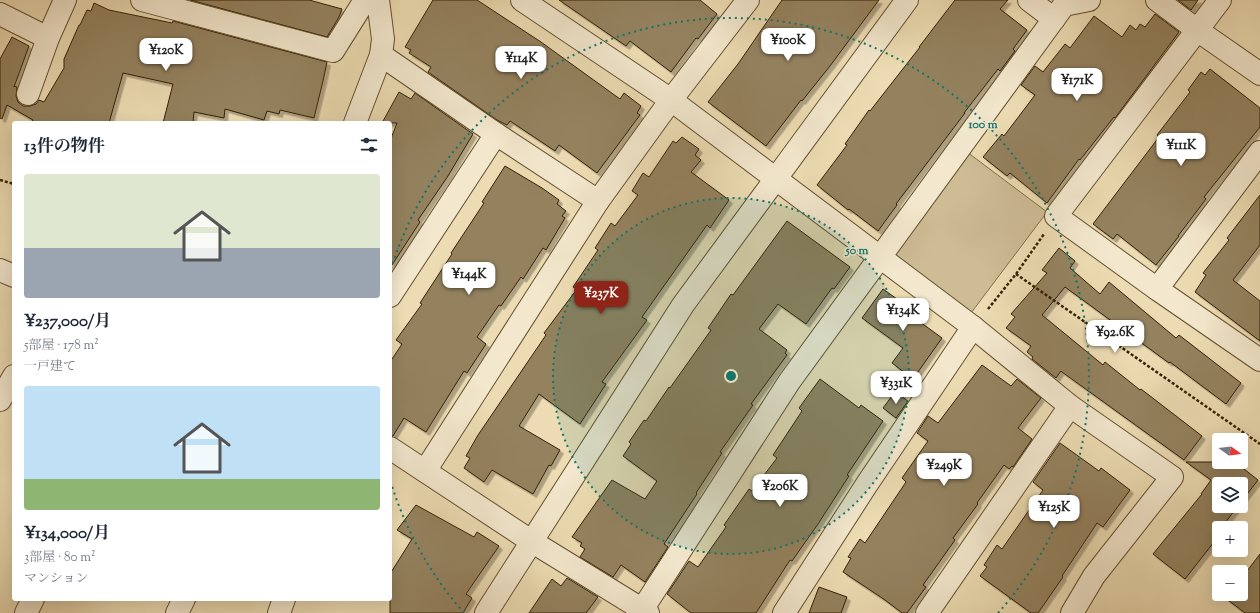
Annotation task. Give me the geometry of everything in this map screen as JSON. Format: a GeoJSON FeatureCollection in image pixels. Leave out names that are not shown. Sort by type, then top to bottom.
{"type":"FeatureCollection","features":[{"type":"Feature","properties":{"kind":"street"},"geometry":{"type":"LineString","coordinates":[[28,94],[48,38],[65,0]]}},
{"type":"Feature","properties":{"kind":"street"},"geometry":{"type":"LineString","coordinates":[[142,0],[333,51],[365,0]]}},
{"type":"Feature","properties":{"kind":"street"},"geometry":{"type":"LineString","coordinates":[[356,121],[381,56],[382,39],[378,0]]}},
{"type":"Feature","properties":{"kind":"street"},"geometry":{"type":"LineString","coordinates":[[522,0],[671,100],[973,327],[1070,406],[1172,477],[1094,576],[1072,613]]}},
{"type":"Feature","properties":{"kind":"street"},"geometry":{"type":"LineString","coordinates":[[486,613],[683,304],[907,0]]}},
{"type":"Feature","properties":{"kind":"street"},"geometry":{"type":"LineString","coordinates":[[1029,0],[1054,19]]}},
{"type":"Feature","properties":{"kind":"street"},"geometry":{"type":"LineString","coordinates":[[392,449],[644,612],[789,382],[879,257],[1064,4],[1089,0]]}},
{"type":"Feature","properties":{"kind":"street"},"geometry":{"type":"LineString","coordinates":[[1157,0],[1260,74]]}},
{"type":"Feature","properties":{"kind":"street"},"geometry":{"type":"LineString","coordinates":[[1220,0],[1056,216],[1157,289],[1260,360]]}},
{"type":"Feature","properties":{"kind":"street"},"geometry":{"type":"LineString","coordinates":[[425,471],[598,201],[745,1]]}},
{"type":"Feature","properties":{"kind":"street"},"geometry":{"type":"LineString","coordinates":[[0,14],[48,38]]}},
{"type":"Feature","properties":{"kind":"street"},"geometry":{"type":"LineString","coordinates":[[381,56],[598,201]]}},
{"type":"Feature","properties":{"kind":"street"},"geometry":{"type":"LineString","coordinates":[[392,293],[496,134]]}},
{"type":"Feature","properties":{"kind":"street"},"geometry":{"type":"LineString","coordinates":[[1157,289],[1260,152]]}},
{"type":"Feature","properties":{"kind":"street"},"geometry":{"type":"LineString","coordinates":[[0,270],[12,275]]}},
{"type":"Feature","properties":{"kind":"street"},"geometry":{"type":"LineString","coordinates":[[784,613],[867,484],[973,327]]}},
{"type":"Feature","properties":{"kind":"street"},"geometry":{"type":"LineString","coordinates":[[0,400],[12,379]]}},
{"type":"Feature","properties":{"kind":"street"},"geometry":{"type":"LineString","coordinates":[[927,613],[1070,406]]}},
{"type":"Feature","properties":{"kind":"street"},"geometry":{"type":"LineString","coordinates":[[26,613],[33,601]]}},
{"type":"Feature","properties":{"kind":"street"},"geometry":{"type":"LineString","coordinates":[[176,613],[183,601]]}},
{"type":"Feature","properties":{"kind":"street"},"geometry":{"type":"LineString","coordinates":[[279,613],[283,601]]}},
{"type":"Feature","properties":{"kind":"path"},"geometry":{"type":"LineString","coordinates":[[0,180],[12,183]]}},
{"type":"Feature","properties":{"kind":"path"},"geometry":{"type":"LineString","coordinates":[[973,327],[1016,274],[1056,216]]}},
{"type":"Feature","properties":{"kind":"path"},"geometry":{"type":"LineString","coordinates":[[1016,274],[1260,444]]}},
{"type":"Feature","properties":{"kind":"shaded area"},"geometry":{"type":"Polygon","coordinates":[[[967,152],[1047,212],[971,313],[891,253],[967,152]]]}},
{"type":"Feature","properties":{"kind":"building"},"geometry":{"type":"Polygon","coordinates":[[[190,0],[309,0],[342,9],[327,37],[190,0]]]}},
{"type":"Feature","properties":{"kind":"building"},"geometry":{"type":"Polygon","coordinates":[[[433,0],[477,0],[541,42],[620,99],[624,93],[641,106],[637,113],[640,115],[597,173],[559,145],[555,151],[510,121],[507,125],[497,120],[428,72],[431,67],[409,53],[411,50],[405,47],[433,0]]]}},
{"type":"Feature","properties":{"kind":"building"},"geometry":{"type":"Polygon","coordinates":[[[559,0],[700,0],[717,14],[698,39],[696,38],[671,72],[630,41],[626,46],[559,0]]]}},
{"type":"Feature","properties":{"kind":"building"},"geometry":{"type":"Polygon","coordinates":[[[782,0],[879,0],[830,66],[802,101],[801,100],[766,146],[708,102],[738,64],[782,0]]]}},
{"type":"Feature","properties":{"kind":"building"},"geometry":{"type":"Polygon","coordinates":[[[955,0],[1008,0],[1000,9],[1027,30],[1013,49],[1015,51],[1000,71],[998,69],[964,113],[896,204],[897,205],[878,231],[849,209],[848,210],[817,185],[847,145],[845,144],[869,110],[870,111],[955,0]]]}},
{"type":"Feature","properties":{"kind":"building"},"geometry":{"type":"Polygon","coordinates":[[[1178,0],[1198,0],[1191,10],[1178,0]]]}},
{"type":"Feature","properties":{"kind":"building"},"geometry":{"type":"Polygon","coordinates":[[[94,3],[109,10],[172,23],[173,21],[327,62],[314,118],[280,110],[279,114],[267,111],[264,120],[225,109],[224,118],[194,112],[193,121],[164,121],[173,84],[123,73],[110,121],[32,121],[33,120],[7,105],[2,119],[0,118],[0,59],[12,37],[29,46],[14,86],[17,87],[16,96],[18,102],[23,106],[36,104],[39,100],[44,102],[64,68],[64,59],[79,25],[87,10],[91,11],[94,3]]]}},
{"type":"Feature","properties":{"kind":"building"},"geometry":{"type":"Polygon","coordinates":[[[1155,14],[1179,32],[1115,118],[1114,117],[1080,160],[1079,159],[1047,203],[1010,173],[1007,176],[983,157],[1002,134],[1004,136],[1035,95],[1021,85],[1035,66],[1043,72],[1065,44],[1070,48],[1094,16],[1122,37],[1130,25],[1136,30],[1140,24],[1145,27],[1155,14]]]}},
{"type":"Feature","properties":{"kind":"building"},"geometry":{"type":"Polygon","coordinates":[[[1210,69],[1260,108],[1260,127],[1204,197],[1206,199],[1156,265],[1117,234],[1113,239],[1093,224],[1159,137],[1157,135],[1190,92],[1188,90],[1201,72],[1205,75],[1210,69]]]}},
{"type":"Feature","properties":{"kind":"building"},"geometry":{"type":"Polygon","coordinates":[[[399,92],[411,99],[415,93],[473,134],[448,176],[418,220],[420,222],[392,265],[392,136],[397,123],[392,123],[392,121],[383,121],[399,92]]]}},
{"type":"Feature","properties":{"kind":"building"},"geometry":{"type":"Polygon","coordinates":[[[682,137],[699,149],[695,155],[701,160],[691,172],[729,200],[710,228],[707,225],[642,317],[647,320],[602,382],[606,384],[580,424],[539,394],[519,426],[560,450],[551,466],[549,465],[533,494],[492,470],[484,482],[464,468],[470,458],[466,456],[478,435],[546,335],[544,333],[577,289],[573,287],[598,250],[595,248],[611,223],[615,226],[638,195],[632,191],[643,173],[649,177],[673,141],[676,143],[682,137]]]}},
{"type":"Feature","properties":{"kind":"building"},"geometry":{"type":"Polygon","coordinates":[[[505,166],[559,200],[557,204],[566,211],[562,216],[565,218],[546,250],[543,248],[523,279],[521,277],[477,337],[486,344],[467,373],[464,371],[426,432],[404,418],[392,436],[392,359],[402,344],[396,340],[422,304],[420,303],[484,203],[482,202],[505,166]]]}},
{"type":"Feature","properties":{"kind":"building"},"geometry":{"type":"Polygon","coordinates":[[[1260,195],[1260,245],[1233,280],[1260,301],[1260,341],[1195,292],[1206,275],[1203,273],[1229,240],[1227,238],[1260,195]]]}},
{"type":"Feature","properties":{"kind":"building"},"geometry":{"type":"Polygon","coordinates":[[[787,221],[850,267],[834,289],[832,288],[806,324],[778,304],[759,329],[787,350],[785,353],[787,355],[751,404],[753,405],[720,452],[722,453],[664,544],[668,547],[645,582],[621,565],[613,577],[580,557],[585,549],[580,546],[582,543],[572,537],[612,480],[645,499],[657,481],[623,456],[631,444],[629,442],[644,420],[646,421],[711,330],[708,328],[731,294],[733,295],[787,221]]]}},
{"type":"Feature","properties":{"kind":"building"},"geometry":{"type":"Polygon","coordinates":[[[1059,248],[1075,261],[1070,268],[1100,294],[1109,282],[1176,338],[1179,335],[1241,383],[1226,404],[1065,287],[1042,315],[1103,365],[1105,362],[1202,436],[1184,460],[1061,371],[1056,378],[1032,359],[1033,357],[1027,352],[1031,346],[1006,328],[1015,317],[1011,314],[1047,273],[1042,270],[1059,248]]]}},
{"type":"Feature","properties":{"kind":"building"},"geometry":{"type":"Polygon","coordinates":[[[883,289],[908,307],[905,311],[942,338],[913,379],[892,363],[903,348],[862,318],[883,289]]]}},
{"type":"Feature","properties":{"kind":"building"},"geometry":{"type":"Polygon","coordinates":[[[982,365],[1011,386],[1017,379],[1041,398],[1018,428],[1032,439],[1013,467],[1012,466],[1009,469],[1004,465],[953,538],[955,540],[923,585],[926,587],[907,613],[902,613],[843,572],[851,558],[848,557],[860,539],[865,543],[906,482],[902,478],[928,441],[917,433],[928,416],[938,423],[982,365]]]}},
{"type":"Feature","properties":{"kind":"building"},"geometry":{"type":"Polygon","coordinates":[[[820,379],[859,408],[861,405],[883,421],[847,475],[849,476],[818,524],[792,561],[790,560],[756,613],[691,613],[667,594],[689,561],[698,567],[726,527],[724,525],[749,489],[752,491],[777,458],[773,455],[802,411],[799,408],[820,379]]]}},
{"type":"Feature","properties":{"kind":"building"},"geometry":{"type":"Polygon","coordinates":[[[895,392],[908,401],[896,418],[883,408],[895,392]]]}},
{"type":"Feature","properties":{"kind":"building"},"geometry":{"type":"Polygon","coordinates":[[[1060,443],[1099,471],[1101,468],[1130,490],[1103,527],[1097,523],[1038,613],[1031,613],[980,576],[987,567],[984,565],[997,545],[1002,549],[1043,490],[1033,482],[1060,443]]]}},
{"type":"Feature","properties":{"kind":"building"},"geometry":{"type":"Polygon","coordinates":[[[1186,462],[1212,462],[1212,469],[1244,469],[1258,480],[1248,493],[1248,477],[1212,477],[1212,513],[1233,513],[1226,521],[1212,521],[1212,545],[1185,579],[1153,554],[1202,494],[1211,480],[1186,462]]]}},
{"type":"Feature","properties":{"kind":"building"},"geometry":{"type":"Polygon","coordinates":[[[416,505],[474,537],[477,532],[499,546],[466,594],[472,598],[463,613],[390,613],[390,601],[392,601],[392,571],[412,539],[397,530],[416,505]]]}},
{"type":"Feature","properties":{"kind":"building"},"geometry":{"type":"Polygon","coordinates":[[[1260,554],[1260,613],[1245,613],[1229,601],[1248,601],[1248,570],[1260,554]]]}},
{"type":"Feature","properties":{"kind":"building"},"geometry":{"type":"Polygon","coordinates":[[[567,578],[598,597],[586,613],[529,613],[552,579],[561,586],[567,578]]]}},
{"type":"Feature","properties":{"kind":"building"},"geometry":{"type":"Polygon","coordinates":[[[819,587],[847,597],[841,613],[809,613],[819,587]]]}}]}
